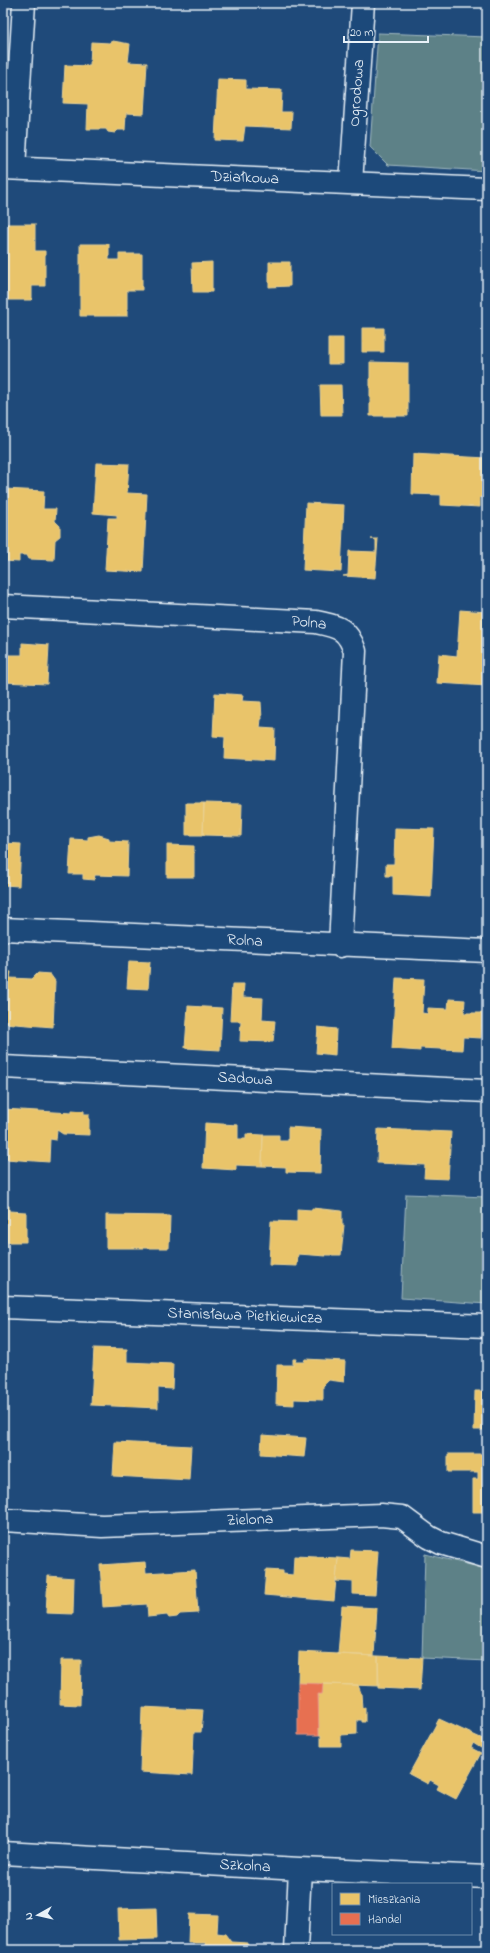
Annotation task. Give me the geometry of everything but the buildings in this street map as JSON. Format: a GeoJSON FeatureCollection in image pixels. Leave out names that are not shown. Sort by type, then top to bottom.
{"type":"FeatureCollection","features":[{"type":"Feature","properties":{"kind":"street"},"geometry":{"type":"LineString","coordinates":[[8,168],[24,3]]}},
{"type":"Feature","properties":{"kind":"street","name":"Ogrodowa"},"geometry":{"type":"LineString","coordinates":[[351,183],[363,3]]}},
{"type":"Feature","properties":{"kind":"street","name":"Działkowa"},"geometry":{"type":"LineString","coordinates":[[8,168],[487,189]]}},
{"type":"Feature","properties":{"kind":"street","name":"Polna"},"geometry":{"type":"LineString","coordinates":[[3,606],[316,622],[340,627],[350,638],[355,651],[340,946]]}},
{"type":"Feature","properties":{"kind":"street","name":"Rolna"},"geometry":{"type":"LineString","coordinates":[[3,929],[340,946],[487,951]]}},
{"type":"Feature","properties":{"kind":"street","name":"Sadowa"},"geometry":{"type":"LineString","coordinates":[[3,1067],[487,1091]]}},
{"type":"Feature","properties":{"kind":"street","name":"Stanisława Pietkiewicza"},"geometry":{"type":"LineString","coordinates":[[3,1308],[487,1326]]}},
{"type":"Feature","properties":{"kind":"street","name":"Zielona"},"geometry":{"type":"LineString","coordinates":[[3,1520],[102,1526],[381,1514],[402,1517],[429,1537],[441,1543],[487,1557]]}},
{"type":"Feature","properties":{"kind":"street","name":"Szkolna"},"geometry":{"type":"LineString","coordinates":[[3,1853],[300,1869],[487,1877]]}},
{"type":"Feature","properties":{"kind":"street"},"geometry":{"type":"LineString","coordinates":[[296,1950],[300,1869]]}},
{"type":"Feature","properties":{"kind":"green space"},"geometry":{"type":"Polygon","coordinates":[[[378,33],[487,37],[487,171],[388,165],[370,147],[378,33]]]}},
{"type":"Feature","properties":{"kind":"green space"},"geometry":{"type":"Polygon","coordinates":[[[406,1194],[487,1197],[487,1304],[401,1298],[406,1194]]]}},
{"type":"Feature","properties":{"kind":"green space"},"geometry":{"type":"Polygon","coordinates":[[[425,1554],[487,1569],[487,1661],[422,1658],[425,1554]]]}}]}
